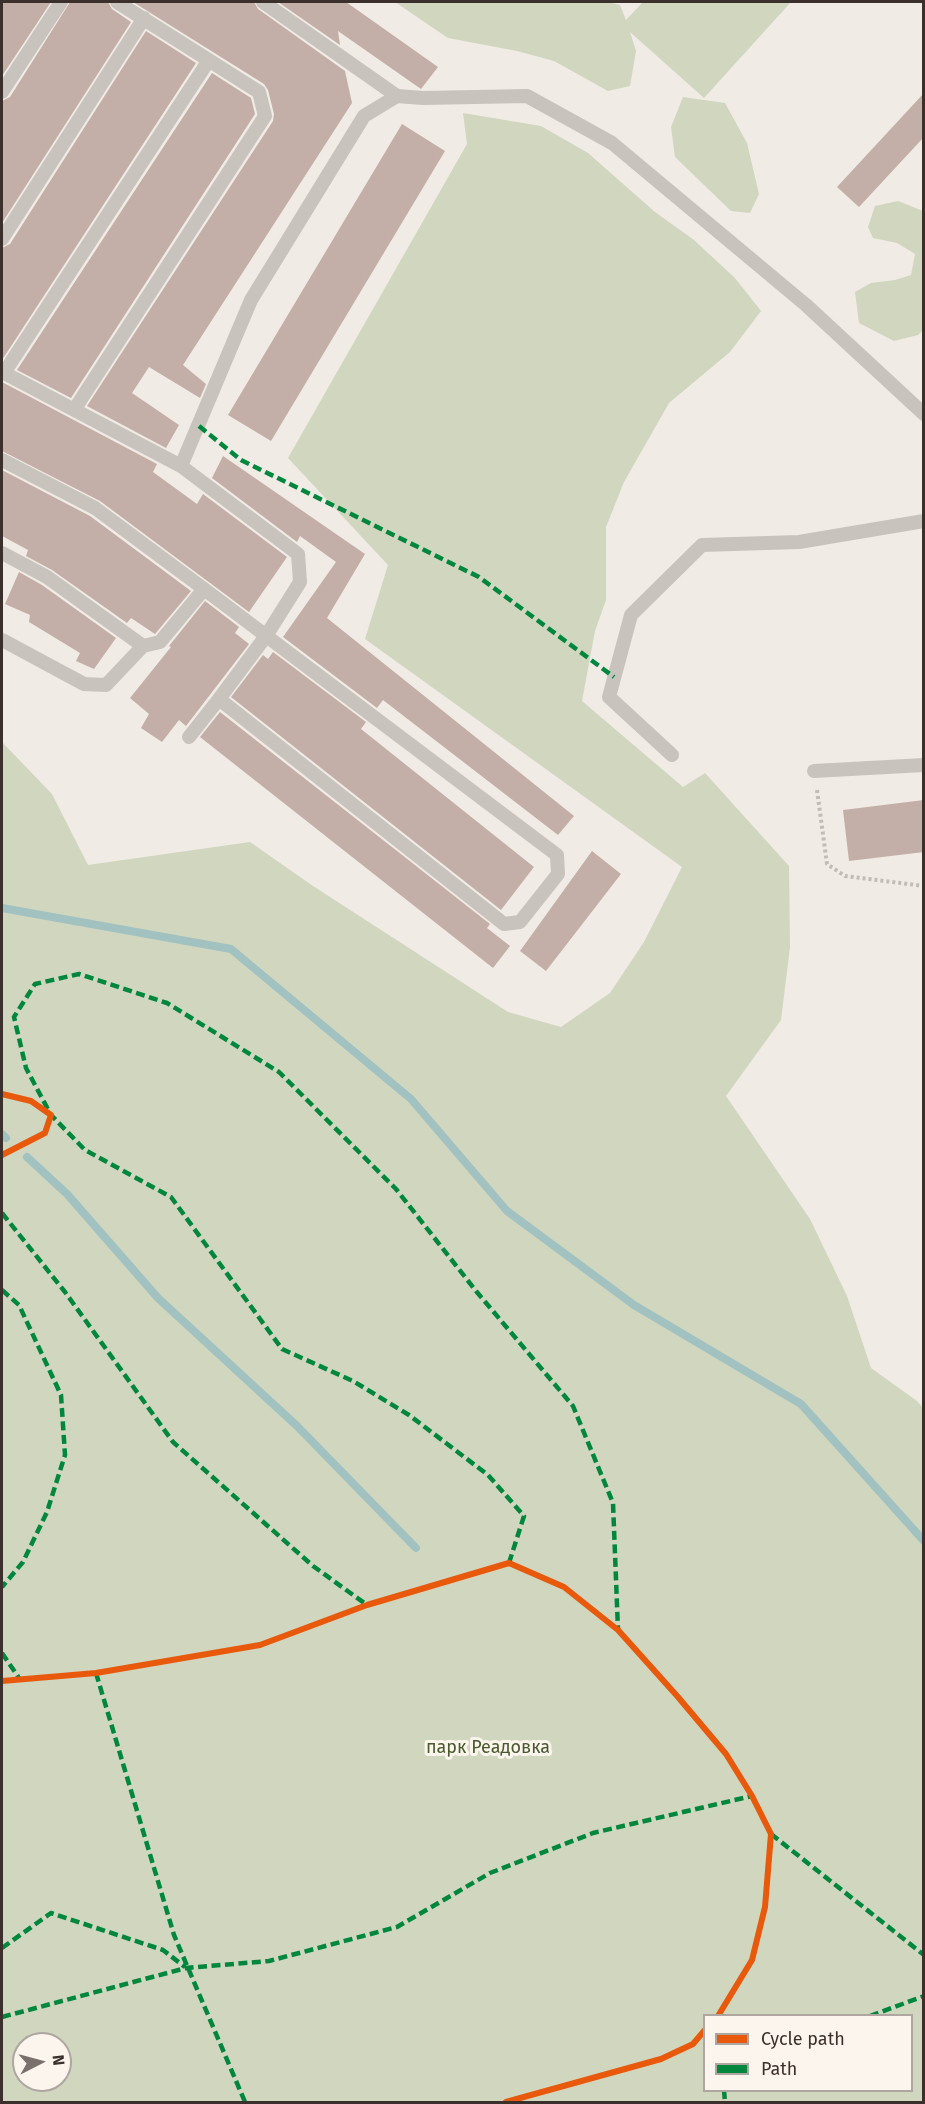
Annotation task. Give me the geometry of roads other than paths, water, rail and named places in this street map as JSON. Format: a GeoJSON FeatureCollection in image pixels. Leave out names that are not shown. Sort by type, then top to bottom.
{"type":"FeatureCollection","features":[{"type":"Feature","properties":{"kind":"lane"},"geometry":{"type":"LineString","coordinates":[[2,92],[61,2]]}},
{"type":"Feature","properties":{"kind":"lane"},"geometry":{"type":"LineString","coordinates":[[74,410],[265,116],[259,92],[117,2]]}},
{"type":"Feature","properties":{"kind":"lane"},"geometry":{"type":"LineString","coordinates":[[263,2],[398,96],[423,98],[527,96],[612,143],[806,305],[924,414]]}},
{"type":"Feature","properties":{"kind":"lane"},"geometry":{"type":"LineString","coordinates":[[2,239],[144,18]]}},
{"type":"Feature","properties":{"kind":"lane"},"geometry":{"type":"LineString","coordinates":[[189,737],[267,636],[300,582],[298,554],[181,466],[3,373],[209,60]]}},
{"type":"Feature","properties":{"kind":"lane"},"geometry":{"type":"LineString","coordinates":[[181,466],[251,300],[364,116],[398,96]]}},
{"type":"Feature","properties":{"kind":"lane"},"geometry":{"type":"LineString","coordinates":[[2,460],[95,508],[204,589],[557,855],[558,874],[520,922],[504,924],[219,699]]}},
{"type":"Feature","properties":{"kind":"lane"},"geometry":{"type":"LineString","coordinates":[[672,755],[609,697],[631,615],[702,545],[799,542],[924,521]]}},
{"type":"Feature","properties":{"kind":"lane"},"geometry":{"type":"LineString","coordinates":[[2,553],[47,577],[143,646]]}},
{"type":"Feature","properties":{"kind":"lane"},"geometry":{"type":"LineString","coordinates":[[2,640],[84,684],[106,685],[143,646],[160,642],[204,589]]}},
{"type":"Feature","properties":{"kind":"lane"},"geometry":{"type":"LineString","coordinates":[[814,771],[924,765]]}},
{"type":"Feature","properties":{"kind":"waterway"},"geometry":{"type":"LineString","coordinates":[[2,908],[231,949],[411,1099],[507,1211],[634,1305],[801,1404],[924,1541]]}},
{"type":"Feature","properties":{"kind":"waterway"},"geometry":{"type":"LineString","coordinates":[[2,1134],[6,1138]]}},
{"type":"Feature","properties":{"kind":"waterway"},"geometry":{"type":"LineString","coordinates":[[27,1157],[67,1194],[158,1298],[297,1426],[416,1548]]}},
{"type":"Feature","properties":{"kind":"park label","name":"парк Реадовка"},"geometry":{"type":"Point","coordinates":[488,1748]}}]}
